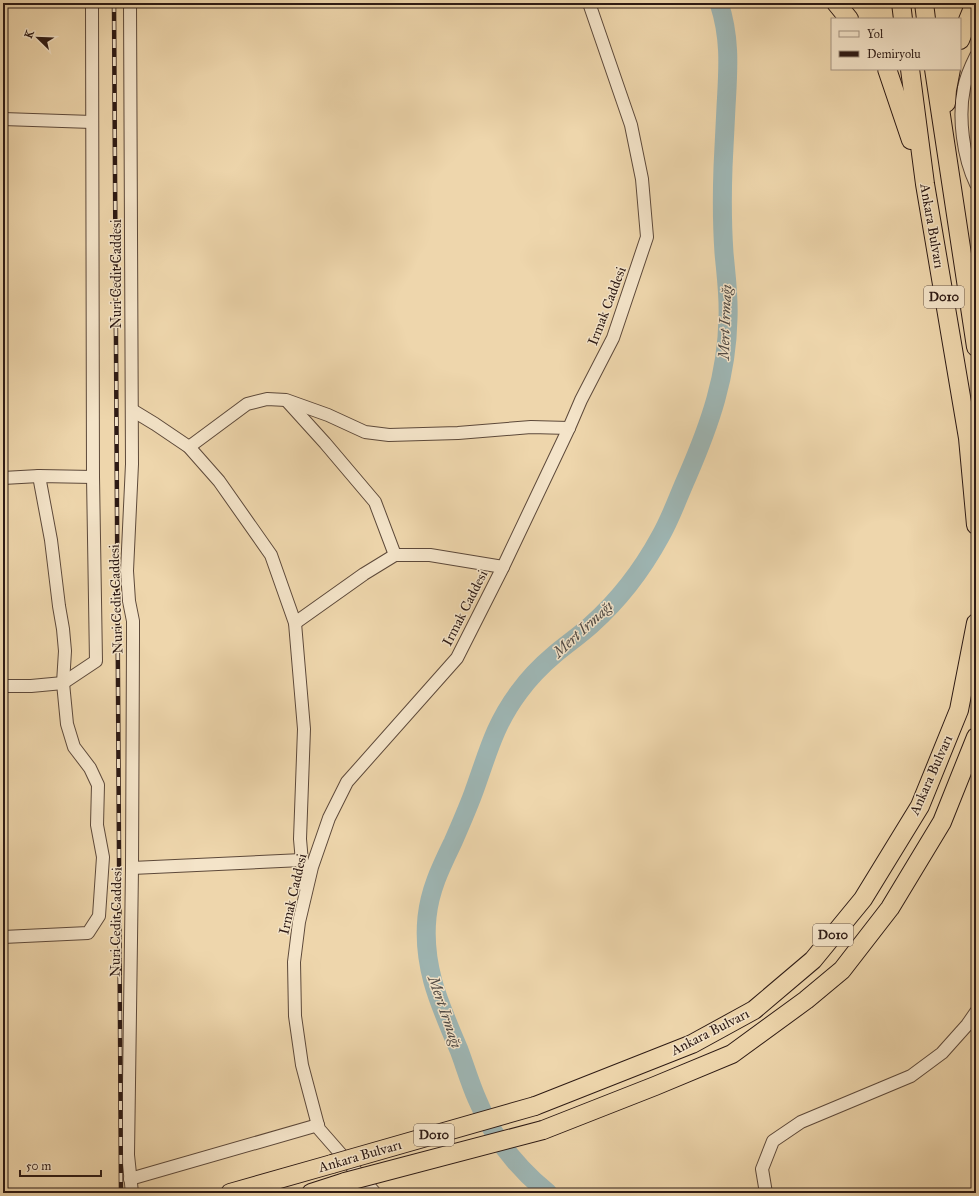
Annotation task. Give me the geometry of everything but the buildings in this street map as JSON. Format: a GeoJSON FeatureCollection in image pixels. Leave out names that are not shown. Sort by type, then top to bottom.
{"type":"FeatureCollection","features":[{"type":"Feature","properties":{"kind":"highway"},"geometry":{"type":"LineString","coordinates":[[836,3],[848,18]]}},
{"type":"Feature","properties":{"kind":"highway"},"geometry":{"type":"LineString","coordinates":[[901,3],[903,18]]}},
{"type":"Feature","properties":{"kind":"highway"},"geometry":{"type":"LineString","coordinates":[[924,3],[926,18]]}},
{"type":"Feature","properties":{"kind":"highway"},"geometry":{"type":"LineString","coordinates":[[961,38],[975,3]]}},
{"type":"Feature","properties":{"kind":"highway"},"geometry":{"type":"LineString","coordinates":[[887,70],[925,184]]}},
{"type":"Feature","properties":{"kind":"highway","name":"Ankara Bulvarı"},"geometry":{"type":"LineString","coordinates":[[910,70],[925,184],[968,438],[976,525]]}},
{"type":"Feature","properties":{"kind":"highway","name":"Ankara Bulvarı"},"geometry":{"type":"LineString","coordinates":[[934,70],[976,347]]}},
{"type":"Feature","properties":{"kind":"highway"},"geometry":{"type":"LineString","coordinates":[[944,131],[947,90],[951,70]]}},
{"type":"Feature","properties":{"kind":"highway","name":"Ankara Bulvarı"},"geometry":{"type":"LineString","coordinates":[[230,1193],[535,1106],[692,1044],[754,1010],[813,960],[863,899],[920,806],[959,710],[976,623]]}},
{"type":"Feature","properties":{"kind":"highway","name":"Ankara Bulvarı"},"geometry":{"type":"LineString","coordinates":[[311,1193],[345,1182],[543,1130],[732,1054],[806,1000],[842,970],[890,908],[942,822],[976,737]]}},
{"type":"Feature","properties":{"kind":"street"},"geometry":{"type":"LineString","coordinates":[[3,686],[31,686],[63,683],[96,661],[92,477],[92,3]]}},
{"type":"Feature","properties":{"kind":"street","name":"Nuri Cedit Caddesi"},"geometry":{"type":"LineString","coordinates":[[130,3],[132,464],[127,571],[129,601],[133,621],[132,868],[128,1155],[132,1193]]}},
{"type":"Feature","properties":{"kind":"street","name":"Irmak Caddesi"},"geometry":{"type":"LineString","coordinates":[[375,1193],[319,1129],[302,1065],[296,1016],[294,962],[299,922],[312,867],[329,818],[347,782],[457,658],[503,567],[581,400],[613,338],[647,238],[642,179],[631,125],[589,3]]}},
{"type":"Feature","properties":{"kind":"street"},"geometry":{"type":"LineString","coordinates":[[976,56],[964,88],[962,110],[966,154],[976,184]]}},
{"type":"Feature","properties":{"kind":"street"},"geometry":{"type":"LineString","coordinates":[[3,119],[92,122]]}},
{"type":"Feature","properties":{"kind":"street"},"geometry":{"type":"LineString","coordinates":[[189,447],[247,404],[267,399],[286,400],[328,415],[365,432],[383,434],[458,433],[531,427],[569,428]]}},
{"type":"Feature","properties":{"kind":"street"},"geometry":{"type":"LineString","coordinates":[[286,400],[375,502],[395,555]]}},
{"type":"Feature","properties":{"kind":"street"},"geometry":{"type":"LineString","coordinates":[[132,410],[189,447],[219,482],[271,555],[294,622],[304,729],[300,839],[305,896]]}},
{"type":"Feature","properties":{"kind":"street"},"geometry":{"type":"LineString","coordinates":[[3,478],[39,476],[92,477]]}},
{"type":"Feature","properties":{"kind":"street"},"geometry":{"type":"LineString","coordinates":[[3,937],[88,933],[99,916],[103,857],[97,825],[98,785],[90,768],[74,746],[67,724],[63,683],[65,651],[63,629],[51,540],[39,476]]}},
{"type":"Feature","properties":{"kind":"street"},"geometry":{"type":"LineString","coordinates":[[294,622],[364,574],[395,555],[430,555],[503,567]]}},
{"type":"Feature","properties":{"kind":"street"},"geometry":{"type":"LineString","coordinates":[[132,868],[302,860]]}},
{"type":"Feature","properties":{"kind":"street"},"geometry":{"type":"LineString","coordinates":[[766,1193],[762,1169],[773,1142],[801,1122],[911,1076],[942,1053],[967,1025],[976,1012]]}},
{"type":"Feature","properties":{"kind":"street"},"geometry":{"type":"LineString","coordinates":[[130,1179],[318,1125]]}},
{"type":"Feature","properties":{"kind":"waterway","name":"Mert Irmağı"},"geometry":{"type":"LineString","coordinates":[[548,1193],[526,1173],[506,1150],[490,1126],[477,1099],[434,985],[427,953],[426,935],[428,907],[437,878],[466,812],[492,741],[510,704],[536,672],[555,654],[587,629],[611,605],[638,573],[668,522],[710,419],[721,380],[727,339],[728,310],[723,242],[722,199],[728,55],[723,16],[719,3]]}},
{"type":"Feature","properties":{"kind":"railway"},"geometry":{"type":"LineString","coordinates":[[114,3],[121,1193]]}}]}
